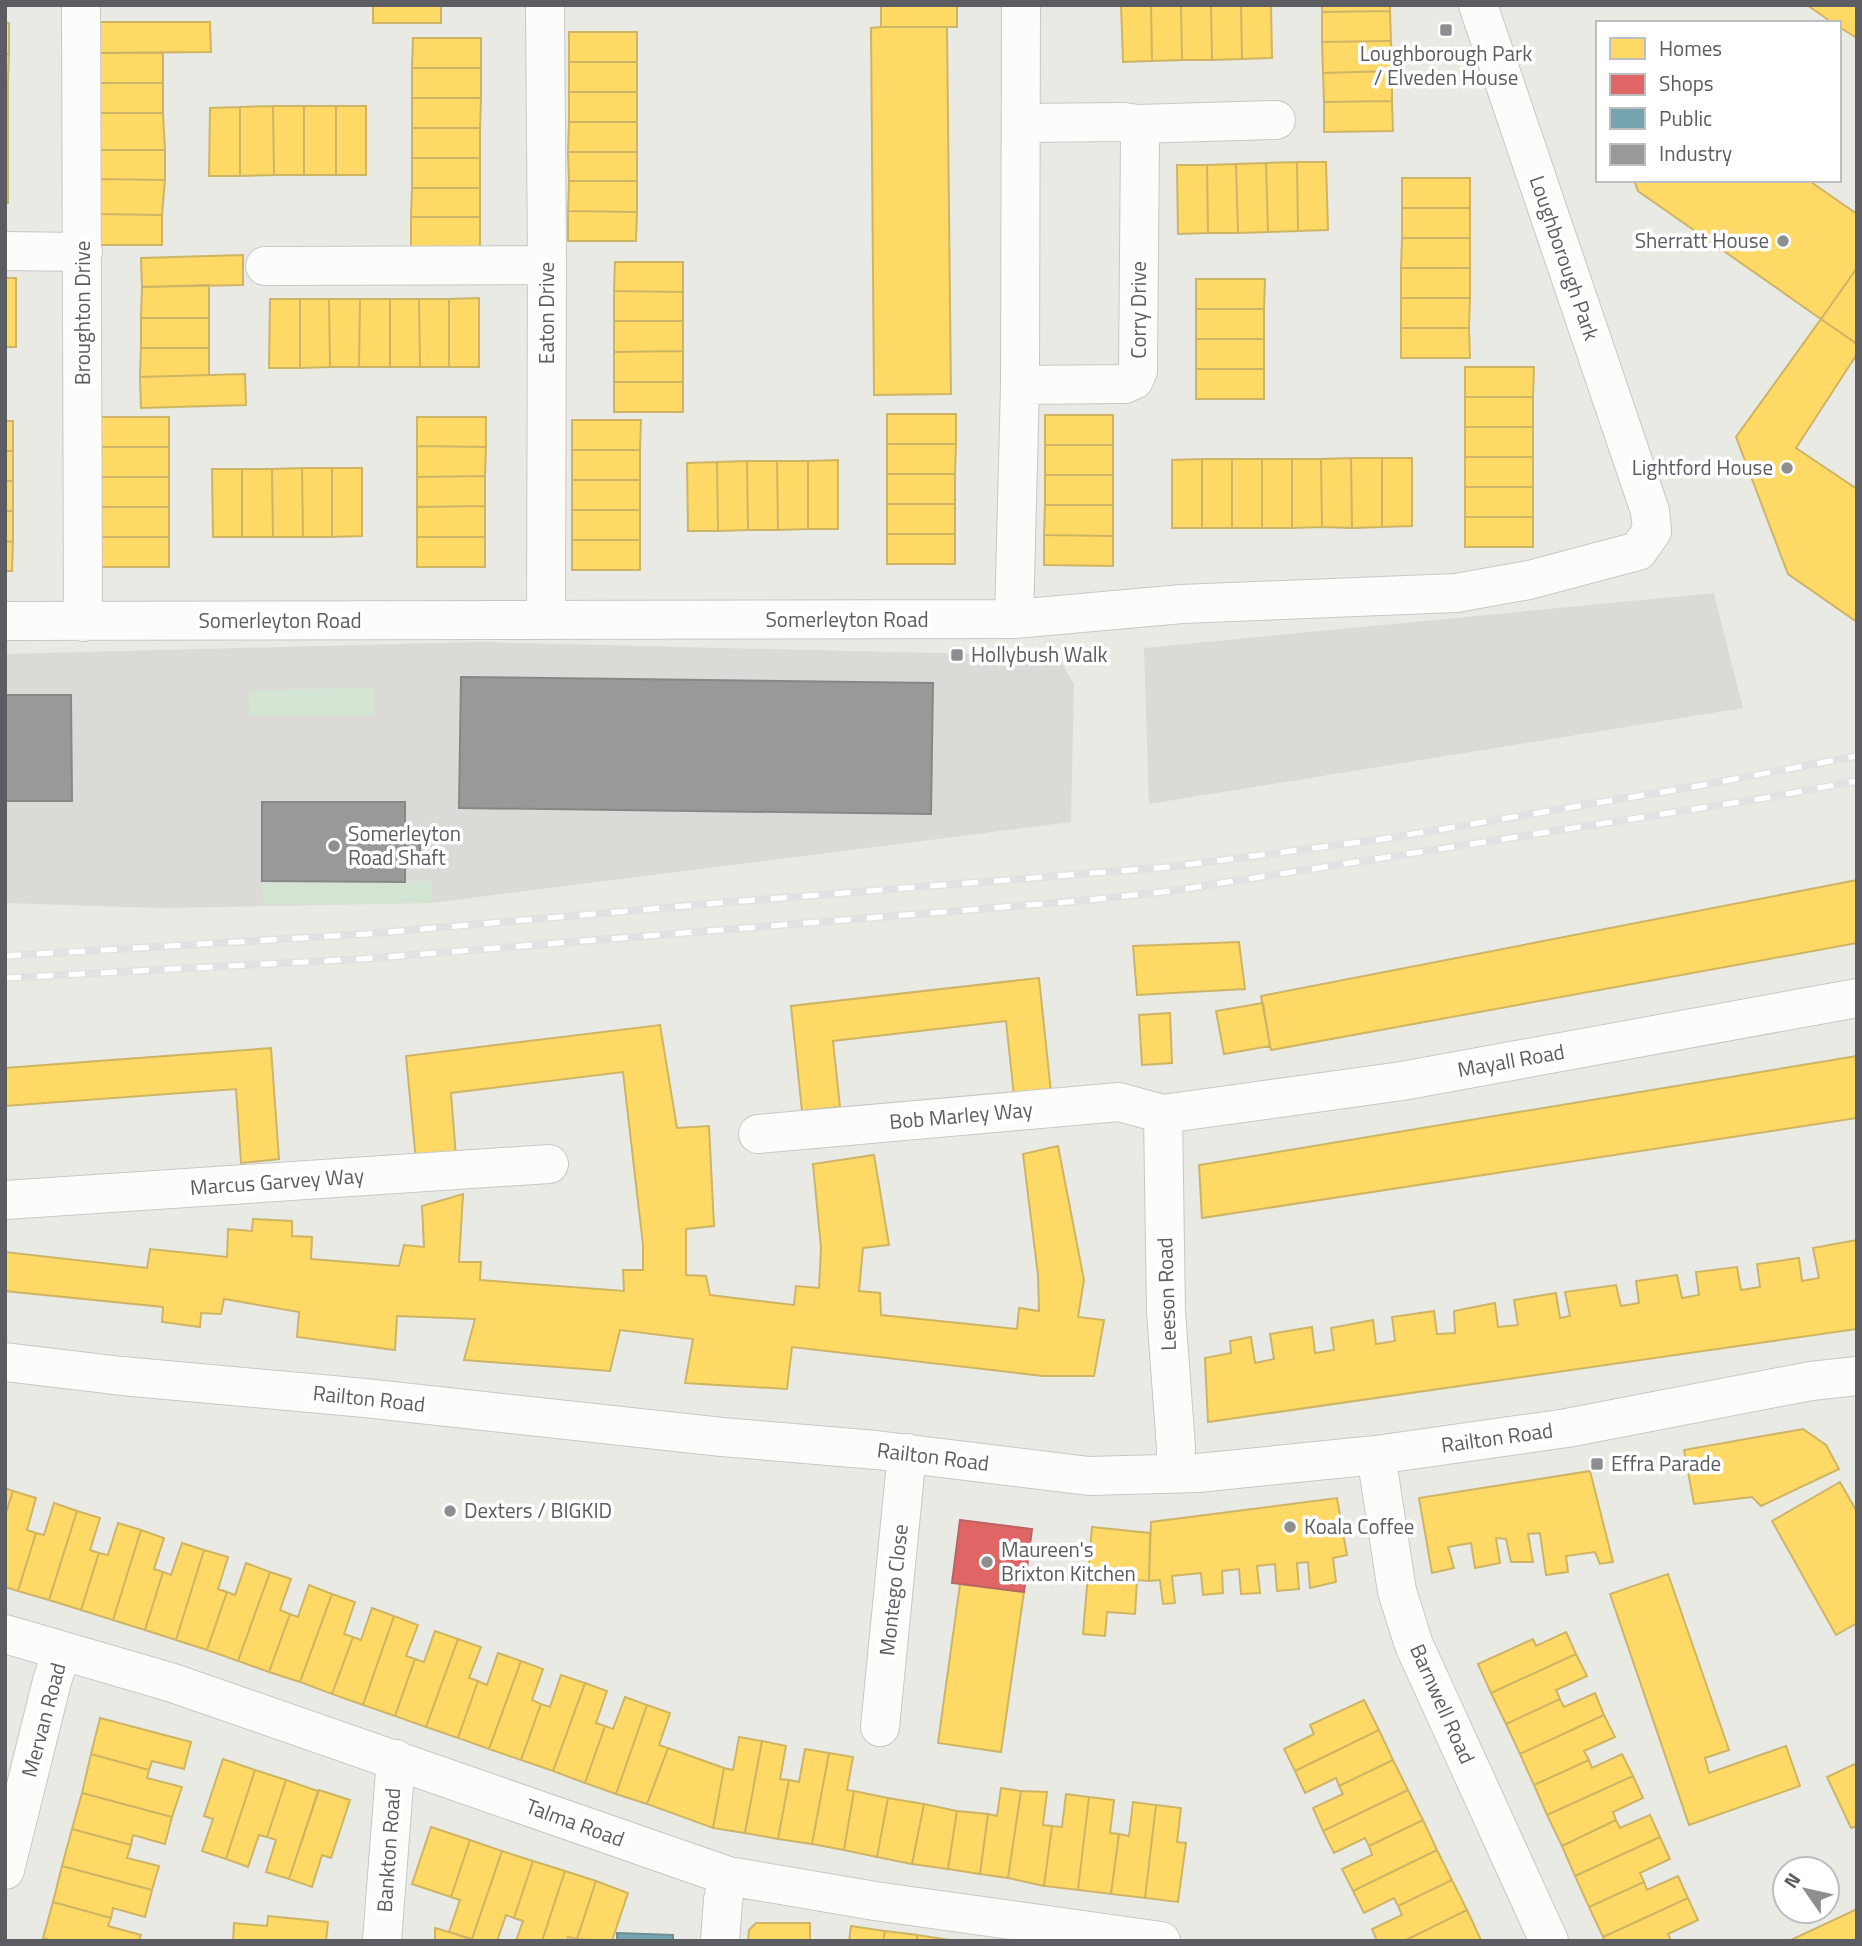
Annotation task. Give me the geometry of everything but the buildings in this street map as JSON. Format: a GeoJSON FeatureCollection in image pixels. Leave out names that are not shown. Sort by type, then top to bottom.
{"type":"FeatureCollection","features":[{"type":"Feature","properties":{"kind":"street","name":"Broughton Drive"},"geometry":{"type":"LineString","coordinates":[[81,5],[83,622]]}},
{"type":"Feature","properties":{"kind":"street","name":"Eaton Drive"},"geometry":{"type":"LineString","coordinates":[[545,5],[546,620]]}},
{"type":"Feature","properties":{"kind":"street"},"geometry":{"type":"LineString","coordinates":[[1014,619],[1020,385],[1021,5]]}},
{"type":"Feature","properties":{"kind":"street","name":"Loughborough Park"},"geometry":{"type":"LineString","coordinates":[[1478,5],[1650,511]]}},
{"type":"Feature","properties":{"kind":"street"},"geometry":{"type":"LineString","coordinates":[[1021,123],[1138,124],[1276,120]]}},
{"type":"Feature","properties":{"kind":"street","name":"Corry Drive"},"geometry":{"type":"LineString","coordinates":[[1020,385],[1125,384],[1134,380],[1138,371],[1138,124]]}},
{"type":"Feature","properties":{"kind":"street"},"geometry":{"type":"LineString","coordinates":[[5,251],[83,252]]}},
{"type":"Feature","properties":{"kind":"street"},"geometry":{"type":"LineString","coordinates":[[265,266],[547,265]]}},
{"type":"Feature","properties":{"kind":"street","name":"Somerleyton Road"},"geometry":{"type":"LineString","coordinates":[[5,621],[1014,619],[1182,604],[1457,593],[1526,581],[1638,551],[1652,531],[1650,511]]}},
{"type":"Feature","properties":{"kind":"street","name":"Mayall Road"},"geometry":{"type":"LineString","coordinates":[[1163,1114],[1402,1081],[1857,998]]}},
{"type":"Feature","properties":{"kind":"street","name":"Bob Marley Way"},"geometry":{"type":"LineString","coordinates":[[758,1134],[1119,1102],[1163,1114]]}},
{"type":"Feature","properties":{"kind":"street","name":"Leeson Road"},"geometry":{"type":"LineString","coordinates":[[1163,1114],[1166,1312],[1176,1448],[1175,1474]]}},
{"type":"Feature","properties":{"kind":"street","name":"Marcus Garvey Way"},"geometry":{"type":"LineString","coordinates":[[5,1200],[549,1164]]}},
{"type":"Feature","properties":{"kind":"street","name":"Railton Road"},"geometry":{"type":"LineString","coordinates":[[5,1362],[759,1441],[907,1453],[1088,1476],[1175,1474],[1376,1455],[1567,1428],[1811,1381],[1857,1376]]}},
{"type":"Feature","properties":{"kind":"street","name":"Montego Close"},"geometry":{"type":"LineString","coordinates":[[880,1727],[907,1453]]}},
{"type":"Feature","properties":{"kind":"street","name":"Barnwell Road"},"geometry":{"type":"LineString","coordinates":[[1376,1455],[1397,1591],[1414,1645],[1549,1941]]}},
{"type":"Feature","properties":{"kind":"street","name":"Talma Road"},"geometry":{"type":"LineString","coordinates":[[5,1634],[173,1683],[728,1876],[875,1901],[1161,1941]]}},
{"type":"Feature","properties":{"kind":"street","name":"Mervan Road"},"geometry":{"type":"LineString","coordinates":[[5,1870],[52,1681],[62,1651]]}},
{"type":"Feature","properties":{"kind":"street","name":"Bankton Road"},"geometry":{"type":"LineString","coordinates":[[382,1941],[396,1759]]}},
{"type":"Feature","properties":{"kind":"street"},"geometry":{"type":"LineString","coordinates":[[720,1941],[728,1876]]}},
{"type":"Feature","properties":{"kind":"shaded area"},"geometry":{"type":"Polygon","coordinates":[[[1714,593],[1743,708],[1149,804],[1144,648],[1714,593]]]}},
{"type":"Feature","properties":{"kind":"shaded area"},"geometry":{"type":"Polygon","coordinates":[[[477,642],[1058,656],[1074,684],[1071,822],[432,903],[160,908],[5,903],[5,654],[477,642]]]}},
{"type":"Feature","properties":{"kind":"green space"},"geometry":{"type":"Polygon","coordinates":[[[374,688],[374,715],[250,716],[249,690],[374,688]]]}},
{"type":"Feature","properties":{"kind":"green space"},"geometry":{"type":"Polygon","coordinates":[[[262,881],[432,881],[432,903],[263,904],[262,881]]]}},
{"type":"Feature","properties":{"kind":"railway"},"geometry":{"type":"LineString","coordinates":[[5,956],[366,934],[1169,867],[1383,839],[1698,786],[1857,756]]}},
{"type":"Feature","properties":{"kind":"railway"},"geometry":{"type":"LineString","coordinates":[[5,978],[361,959],[1079,901],[1171,891],[1765,798],[1857,781]]}},
{"type":"Feature","properties":{"kind":"place","name":"Loughborough Park / Elveden House"},"geometry":{"type":"Point","coordinates":[1446,30]}},
{"type":"Feature","properties":{"kind":"place","name":"Sherratt House"},"geometry":{"type":"Point","coordinates":[1783,241]}},
{"type":"Feature","properties":{"kind":"place","name":"Lightford House"},"geometry":{"type":"Point","coordinates":[1787,468]}},
{"type":"Feature","properties":{"kind":"place","name":"Hollybush Walk"},"geometry":{"type":"Point","coordinates":[957,655]}},
{"type":"Feature","properties":{"kind":"place","name":"Somerleyton Road Shaft"},"geometry":{"type":"Point","coordinates":[334,846]}},
{"type":"Feature","properties":{"kind":"place","name":"Effra Parade"},"geometry":{"type":"Point","coordinates":[1597,1464]}},
{"type":"Feature","properties":{"kind":"place","name":"Dexters / BIGKID"},"geometry":{"type":"Point","coordinates":[450,1511]}},
{"type":"Feature","properties":{"kind":"place","name":"Koala Coffee"},"geometry":{"type":"Point","coordinates":[1290,1527]}},
{"type":"Feature","properties":{"kind":"place","name":"Maureen's Brixton Kitchen"},"geometry":{"type":"Point","coordinates":[987,1562]}}]}
